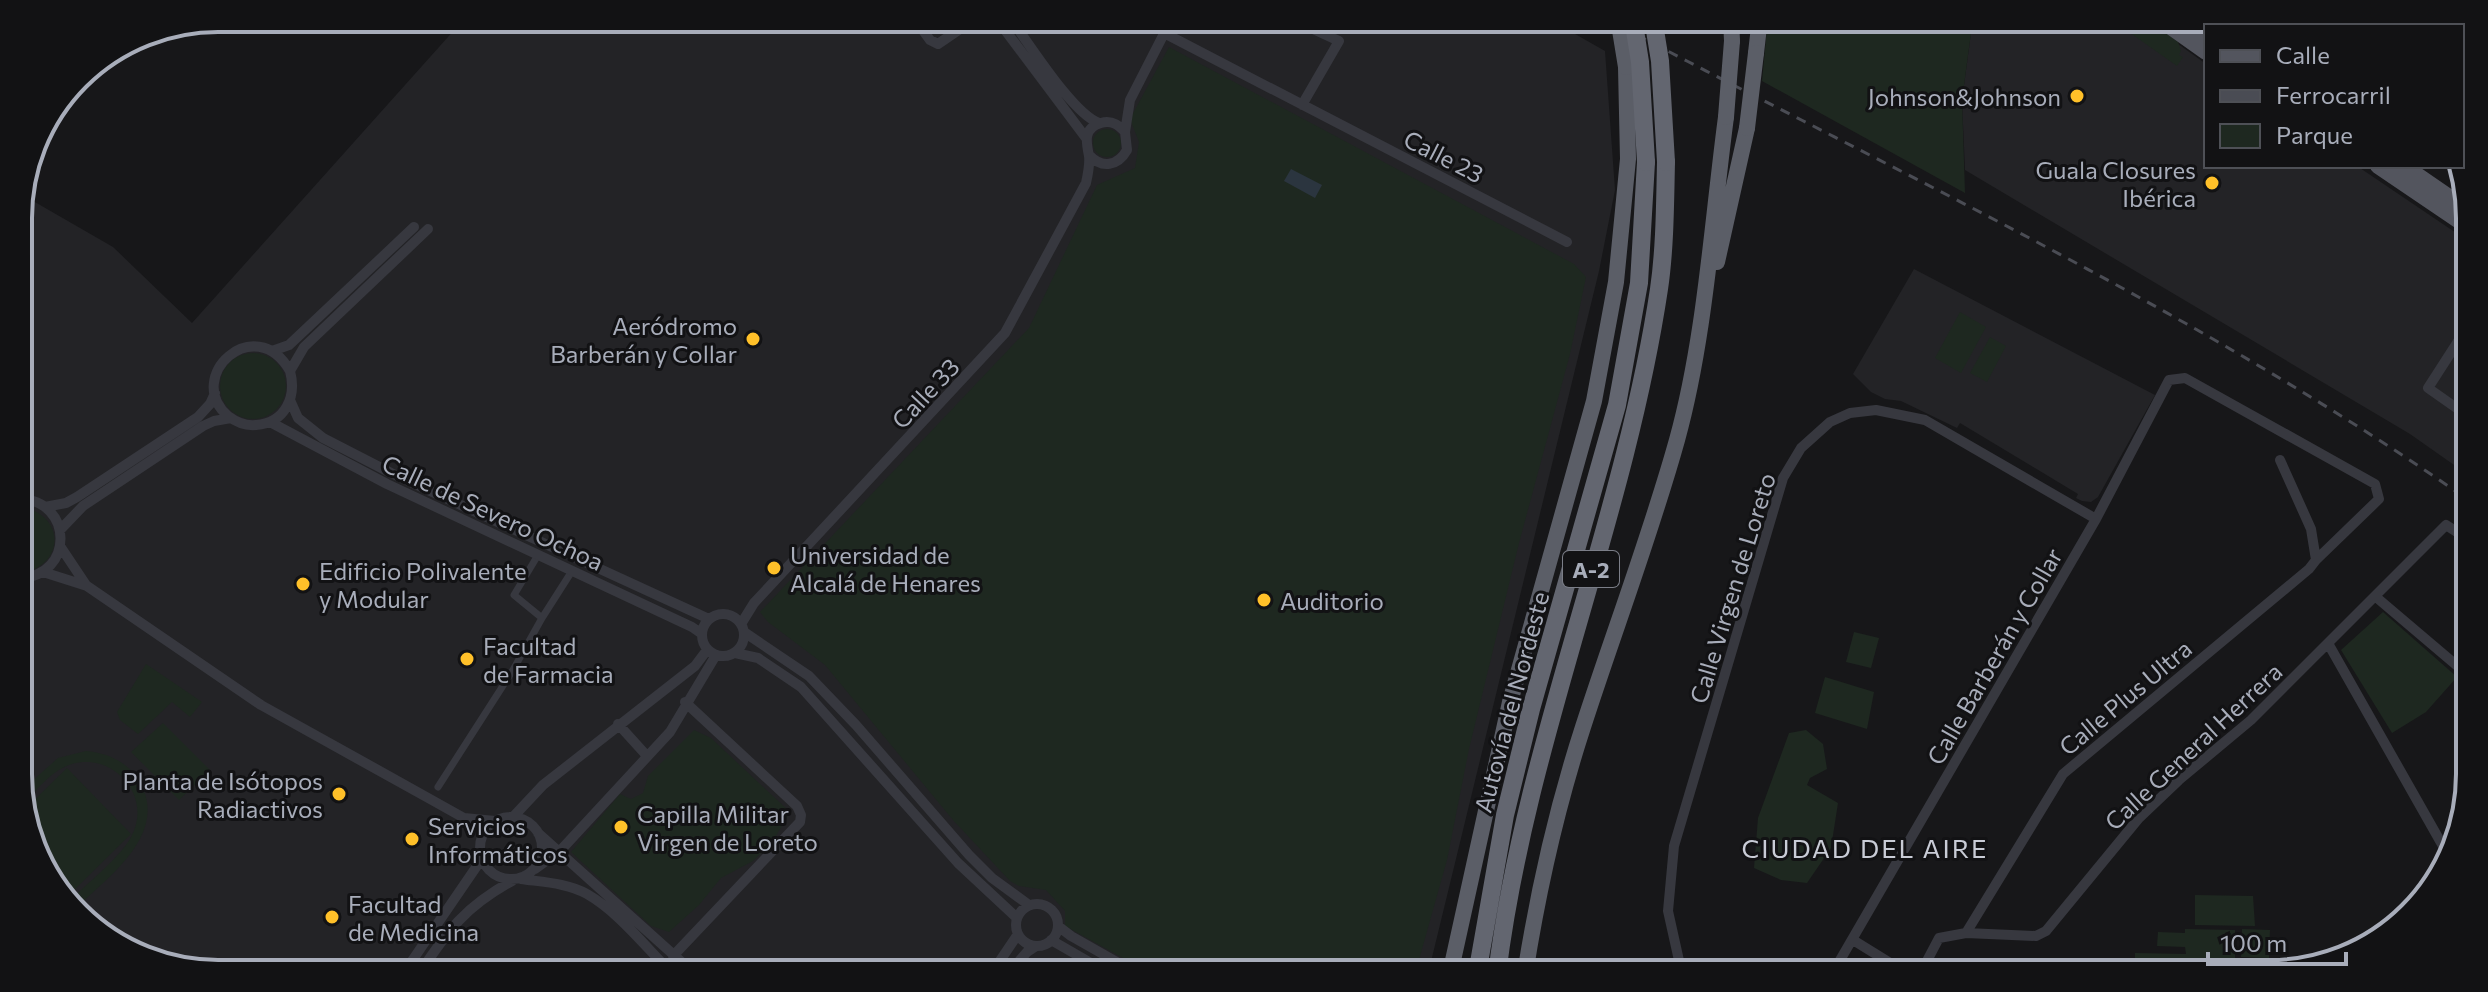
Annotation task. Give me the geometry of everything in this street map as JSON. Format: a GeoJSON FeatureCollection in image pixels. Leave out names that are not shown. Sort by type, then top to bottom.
{"type":"FeatureCollection","features":[{"type":"Feature","properties":{"kind":"highway"},"geometry":{"type":"LineString","coordinates":[[1617,405],[1636,160],[1620,32]]}},
{"type":"Feature","properties":{"kind":"highway","name":"A-2"},"geometry":{"type":"LineString","coordinates":[[1635,32],[1640,62],[1636,160]]}},
{"type":"Feature","properties":{"kind":"highway","name":"A-2"},"geometry":{"type":"LineString","coordinates":[[1499,960],[1520,834],[1636,412],[1659,287],[1666,162],[1655,32]]}},
{"type":"Feature","properties":{"kind":"highway"},"geometry":{"type":"LineString","coordinates":[[1682,420],[1696,352],[1726,117],[1732,32]]}},
{"type":"Feature","properties":{"kind":"highway"},"geometry":{"type":"LineString","coordinates":[[1527,960],[1537,901],[1582,730],[1697,377],[1718,256],[1747,128],[1758,32]]}},
{"type":"Feature","properties":{"kind":"highway"},"geometry":{"type":"LineString","coordinates":[[1453,960],[1510,702],[1594,401],[1636,160]]}},
{"type":"Feature","properties":{"kind":"highway","name":"Autovía del Nordeste"},"geometry":{"type":"LineString","coordinates":[[1479,960],[1505,815],[1531,709],[1617,405],[1639,283],[1636,160]]}},
{"type":"Feature","properties":{"kind":"main road"},"geometry":{"type":"LineString","coordinates":[[2178,32],[2204,51]]}},
{"type":"Feature","properties":{"kind":"main road"},"geometry":{"type":"LineString","coordinates":[[2381,168],[2456,219]]}},
{"type":"Feature","properties":{"kind":"main road"},"geometry":{"type":"LineString","coordinates":[[2407,168],[2455,201]]}},
{"type":"Feature","properties":{"kind":"street"},"geometry":{"type":"LineString","coordinates":[[924,32],[938,44],[956,32]]}},
{"type":"Feature","properties":{"kind":"street"},"geometry":{"type":"LineString","coordinates":[[1006,32],[1086,138],[1089,155],[1107,165],[1124,155],[1128,144],[1125,132],[1130,100],[1164,33]]}},
{"type":"Feature","properties":{"kind":"street"},"geometry":{"type":"LineString","coordinates":[[1020,32],[1088,119],[1114,123],[1125,132]]}},
{"type":"Feature","properties":{"kind":"street"},"geometry":{"type":"LineString","coordinates":[[1302,105],[1339,41],[1320,32]]}},
{"type":"Feature","properties":{"kind":"street","name":"Calle 23"},"geometry":{"type":"LineString","coordinates":[[1164,33],[1567,242]]}},
{"type":"Feature","properties":{"kind":"street"},"geometry":{"type":"LineString","coordinates":[[1086,138],[1089,132],[1130,100]]}},
{"type":"Feature","properties":{"kind":"street","name":"Calle 33"},"geometry":{"type":"LineString","coordinates":[[1086,183],[1089,155]]}},
{"type":"Feature","properties":{"kind":"street","name":"Calle 33"},"geometry":{"type":"LineString","coordinates":[[743,628],[754,603],[986,357],[1005,333],[1086,183],[1107,165]]}},
{"type":"Feature","properties":{"kind":"street"},"geometry":{"type":"LineString","coordinates":[[272,351],[289,345],[414,227]]}},
{"type":"Feature","properties":{"kind":"street"},"geometry":{"type":"LineString","coordinates":[[290,371],[304,347],[428,229]]}},
{"type":"Feature","properties":{"kind":"street"},"geometry":{"type":"LineString","coordinates":[[2456,345],[2428,388],[2456,408]]}},
{"type":"Feature","properties":{"kind":"street"},"geometry":{"type":"LineString","coordinates":[[257,346],[272,351],[290,371],[293,381],[290,400],[285,410],[270,422],[250,426],[231,418],[218,403],[216,372],[227,357],[246,347],[257,346]]}},
{"type":"Feature","properties":{"kind":"street","name":"Calle Plus Ultra"},"geometry":{"type":"LineString","coordinates":[[1966,933],[2063,774],[2309,569],[2379,499],[2375,484],[2185,378],[2173,378],[2163,389]]}},
{"type":"Feature","properties":{"kind":"street","name":"Calle Barberán y Collar"},"geometry":{"type":"LineString","coordinates":[[1841,960],[2096,519],[2163,389]]}},
{"type":"Feature","properties":{"kind":"street"},"geometry":{"type":"LineString","coordinates":[[45,507],[66,503],[77,497],[198,417],[215,393]]}},
{"type":"Feature","properties":{"kind":"street","name":"Calle de Severo Ochoa"},"geometry":{"type":"LineString","coordinates":[[290,400],[298,418],[323,438],[391,473],[709,619]]}},
{"type":"Feature","properties":{"kind":"street","name":"Calle Virgen de Loreto"},"geometry":{"type":"LineString","coordinates":[[1679,960],[1668,911],[1674,846],[1783,478],[1801,448],[1830,422],[1850,413],[1876,410],[1925,420],[2096,519]]}},
{"type":"Feature","properties":{"kind":"street"},"geometry":{"type":"LineString","coordinates":[[60,530],[83,506],[203,426],[231,418]]}},
{"type":"Feature","properties":{"kind":"street","name":"Calle de Severo Ochoa"},"geometry":{"type":"LineString","coordinates":[[270,422],[373,477],[702,634]]}},
{"type":"Feature","properties":{"kind":"street"},"geometry":{"type":"LineString","coordinates":[[2280,460],[2311,529],[2316,560]]}},
{"type":"Feature","properties":{"kind":"street"},"geometry":{"type":"LineString","coordinates":[[32,501],[52,513],[60,530],[57,558],[43,572],[32,575]]}},
{"type":"Feature","properties":{"kind":"street","name":"Calle General Herrera"},"geometry":{"type":"LineString","coordinates":[[1927,960],[1939,938],[1966,933],[2036,936],[2046,931],[2139,818],[2251,720],[2446,525],[2456,531]]}},
{"type":"Feature","properties":{"kind":"street"},"geometry":{"type":"LineString","coordinates":[[60,546],[87,586],[277,714],[464,818],[495,821],[513,817],[543,785],[712,652]]}},
{"type":"Feature","properties":{"kind":"street"},"geometry":{"type":"LineString","coordinates":[[538,555],[514,595],[542,618]]}},
{"type":"Feature","properties":{"kind":"street"},"geometry":{"type":"LineString","coordinates":[[438,787],[572,571]]}},
{"type":"Feature","properties":{"kind":"street"},"geometry":{"type":"LineString","coordinates":[[43,572],[87,586]]}},
{"type":"Feature","properties":{"kind":"street"},"geometry":{"type":"LineString","coordinates":[[2376,597],[2456,665]]}},
{"type":"Feature","properties":{"kind":"street","name":"Calle 33"},"geometry":{"type":"LineString","coordinates":[[728,614],[754,603]]}},
{"type":"Feature","properties":{"kind":"street"},"geometry":{"type":"LineString","coordinates":[[743,628],[744,640],[729,656],[712,652],[702,634],[709,619],[728,614],[809,676],[969,855],[992,878],[1029,905]]}},
{"type":"Feature","properties":{"kind":"street"},"geometry":{"type":"LineString","coordinates":[[2329,645],[2442,844]]}},
{"type":"Feature","properties":{"kind":"street"},"geometry":{"type":"LineString","coordinates":[[429,960],[451,927],[466,912],[560,851],[670,732],[712,652]]}},
{"type":"Feature","properties":{"kind":"street"},"geometry":{"type":"LineString","coordinates":[[735,653],[758,658],[787,676],[815,700],[958,863],[1017,918],[1018,934],[1025,943],[1036,946]]}},
{"type":"Feature","properties":{"kind":"street"},"geometry":{"type":"LineString","coordinates":[[673,956],[800,822],[801,815],[797,806],[685,702]]}},
{"type":"Feature","properties":{"kind":"street"},"geometry":{"type":"LineString","coordinates":[[618,724],[647,756]]}},
{"type":"Feature","properties":{"kind":"street"},"geometry":{"type":"LineString","coordinates":[[513,817],[532,825],[678,960]]}},
{"type":"Feature","properties":{"kind":"street"},"geometry":{"type":"LineString","coordinates":[[464,818],[480,842]]}},
{"type":"Feature","properties":{"kind":"street"},"geometry":{"type":"LineString","coordinates":[[413,960],[481,860],[483,833],[495,821]]}},
{"type":"Feature","properties":{"kind":"street"},"geometry":{"type":"LineString","coordinates":[[535,869],[542,852],[538,833]]}},
{"type":"Feature","properties":{"kind":"street"},"geometry":{"type":"LineString","coordinates":[[481,860],[494,875],[554,883],[586,893],[618,919],[659,960]]}},
{"type":"Feature","properties":{"kind":"street"},"geometry":{"type":"LineString","coordinates":[[1017,918],[1035,903],[1048,906],[1056,915],[1058,926],[1051,940],[1036,946],[1020,960]]}},
{"type":"Feature","properties":{"kind":"street"},"geometry":{"type":"LineString","coordinates":[[1058,926],[1113,960]]}},
{"type":"Feature","properties":{"kind":"street"},"geometry":{"type":"LineString","coordinates":[[1000,960],[1018,934]]}},
{"type":"Feature","properties":{"kind":"street"},"geometry":{"type":"LineString","coordinates":[[1051,940],[1086,960]]}},
{"type":"Feature","properties":{"kind":"street"},"geometry":{"type":"LineString","coordinates":[[1853,940],[1885,960]]}},
{"type":"Feature","properties":{"kind":"shaded area","name":"Universidad de Alcalá de Henares"},"geometry":{"type":"Polygon","coordinates":[[[452,32],[1572,32],[1605,51],[1615,190],[1599,271],[1431,960],[218,960],[181,956],[136,941],[95,914],[63,878],[42,834],[34,799],[33,201],[113,247],[192,323],[452,32]]]}},
{"type":"Feature","properties":{"kind":"shaded area"},"geometry":{"type":"Polygon","coordinates":[[[1971,32],[2161,32],[2204,63],[2204,168],[2360,168],[2456,233],[2456,466],[2410,434],[1965,170],[1962,100],[1971,32]]]}},
{"type":"Feature","properties":{"kind":"shaded area"},"geometry":{"type":"Polygon","coordinates":[[[1291,169],[1322,185],[1315,198],[1284,181],[1291,169]]]}},
{"type":"Feature","properties":{"kind":"shaded area"},"geometry":{"type":"Polygon","coordinates":[[[1914,269],[2155,395],[2098,497],[2091,502],[2076,498],[2078,494],[1960,423],[1957,428],[1901,401],[1885,399],[1871,392],[1853,374],[1914,269]]]}},
{"type":"Feature","properties":{"kind":"green space"},"geometry":{"type":"Polygon","coordinates":[[[1767,32],[1971,32],[1962,100],[1965,193],[1762,81],[1767,32]]]}},
{"type":"Feature","properties":{"kind":"green space"},"geometry":{"type":"Polygon","coordinates":[[[2129,32],[2165,32],[2178,42],[2179,55],[2183,57],[2177,66],[2129,32]]]}},
{"type":"Feature","properties":{"kind":"green space"},"geometry":{"type":"Polygon","coordinates":[[[1169,47],[1574,264],[1586,277],[1570,354],[1519,543],[1469,749],[1447,860],[1419,960],[1127,960],[1065,926],[1065,911],[1046,890],[1019,886],[1010,881],[953,820],[825,665],[768,622],[760,612],[1029,328],[1097,185],[1135,168],[1139,142],[1130,119],[1169,47]]]}},
{"type":"Feature","properties":{"kind":"green space"},"geometry":{"type":"Polygon","coordinates":[[[1107,129],[1117,133],[1121,143],[1117,153],[1107,157],[1097,153],[1093,143],[1097,133],[1107,129]]]}},
{"type":"Feature","properties":{"kind":"green space"},"geometry":{"type":"Polygon","coordinates":[[[1960,312],[1986,327],[1961,373],[1935,358],[1960,312]]]}},
{"type":"Feature","properties":{"kind":"green space"},"geometry":{"type":"Polygon","coordinates":[[[1990,337],[2006,346],[1987,382],[1970,373],[1990,337]]]}},
{"type":"Feature","properties":{"kind":"green space"},"geometry":{"type":"Polygon","coordinates":[[[253,353],[266,355],[281,368],[286,386],[284,399],[271,414],[253,419],[240,417],[225,404],[220,386],[222,373],[235,358],[253,353]]]}},
{"type":"Feature","properties":{"kind":"green space"},"geometry":{"type":"Polygon","coordinates":[[[32,510],[46,519],[54,540],[46,561],[32,570],[32,510]]]}},
{"type":"Feature","properties":{"kind":"green space"},"geometry":{"type":"Polygon","coordinates":[[[2383,612],[2456,678],[2426,712],[2392,733],[2341,650],[2383,612]]]}},
{"type":"Feature","properties":{"kind":"green space"},"geometry":{"type":"Polygon","coordinates":[[[1854,632],[1879,638],[1871,668],[1846,662],[1854,632]]]}},
{"type":"Feature","properties":{"kind":"green space"},"geometry":{"type":"Polygon","coordinates":[[[146,664],[202,702],[190,717],[172,702],[138,734],[120,720],[117,712],[146,664]]]}},
{"type":"Feature","properties":{"kind":"green space"},"geometry":{"type":"Polygon","coordinates":[[[1825,677],[1874,692],[1867,729],[1815,713],[1825,677]]]}},
{"type":"Feature","properties":{"kind":"green space"},"geometry":{"type":"Polygon","coordinates":[[[163,723],[210,770],[179,800],[131,752],[163,723]]]}},
{"type":"Feature","properties":{"kind":"green space"},"geometry":{"type":"Polygon","coordinates":[[[694,730],[711,738],[790,812],[773,841],[753,861],[721,878],[699,905],[669,932],[651,926],[571,852],[620,794],[631,799],[643,793],[648,776],[694,730]]]}},
{"type":"Feature","properties":{"kind":"green space"},"geometry":{"type":"Polygon","coordinates":[[[1806,730],[1823,744],[1827,769],[1810,778],[1807,785],[1838,803],[1831,848],[1807,883],[1781,880],[1754,868],[1758,818],[1789,733],[1806,730]]]}},
{"type":"Feature","properties":{"kind":"green space"},"geometry":{"type":"Polygon","coordinates":[[[86,751],[115,759],[128,767],[138,779],[146,799],[147,818],[132,852],[83,902],[76,895],[110,863],[131,837],[137,822],[137,806],[133,792],[114,770],[85,762],[56,772],[34,793],[33,781],[58,758],[86,751]]]}},
{"type":"Feature","properties":{"kind":"green space"},"geometry":{"type":"Polygon","coordinates":[[[67,768],[131,834],[73,891],[51,856],[34,800],[67,768]]]}},
{"type":"Feature","properties":{"kind":"green space"},"geometry":{"type":"Polygon","coordinates":[[[2195,895],[2253,896],[2255,926],[2195,925],[2195,895]]]}},
{"type":"Feature","properties":{"kind":"green space"},"geometry":{"type":"Polygon","coordinates":[[[2185,929],[2235,930],[2235,960],[2135,960],[2135,953],[2186,954],[2185,947],[2157,946],[2158,932],[2185,933],[2185,929]]]}},
{"type":"Feature","properties":{"kind":"green space"},"geometry":{"type":"Polygon","coordinates":[[[2242,929],[2270,930],[2269,958],[2241,957],[2242,929]]]}},
{"type":"Feature","properties":{"kind":"railway"},"geometry":{"type":"LineString","coordinates":[[1632,32],[2150,303],[2257,364],[2456,492]]}},
{"type":"Feature","properties":{"kind":"place","name":"Johnson&Johnson"},"geometry":{"type":"Point","coordinates":[2077,96]}},
{"type":"Feature","properties":{"kind":"place","name":"Guala Closures Ibérica"},"geometry":{"type":"Point","coordinates":[2212,183]}},
{"type":"Feature","properties":{"kind":"place","name":"Aeródromo Barberán y Collar"},"geometry":{"type":"Point","coordinates":[753,339]}},
{"type":"Feature","properties":{"kind":"place","name":"Universidad de Alcalá de Henares"},"geometry":{"type":"Point","coordinates":[774,568]}},
{"type":"Feature","properties":{"kind":"place","name":"Edificio Polivalente y Modular"},"geometry":{"type":"Point","coordinates":[303,584]}},
{"type":"Feature","properties":{"kind":"place","name":"Auditorio"},"geometry":{"type":"Point","coordinates":[1264,600]}},
{"type":"Feature","properties":{"kind":"place","name":"Facultad de Farmacia"},"geometry":{"type":"Point","coordinates":[467,659]}},
{"type":"Feature","properties":{"kind":"place","name":"Planta de Isótopos Radiactivos"},"geometry":{"type":"Point","coordinates":[339,794]}},
{"type":"Feature","properties":{"kind":"place","name":"Capilla Militar Virgen de Loreto"},"geometry":{"type":"Point","coordinates":[621,827]}},
{"type":"Feature","properties":{"kind":"place","name":"Servicios Informáticos"},"geometry":{"type":"Point","coordinates":[412,839]}},
{"type":"Feature","properties":{"kind":"place","name":"Facultad de Medicina"},"geometry":{"type":"Point","coordinates":[332,917]}},
{"type":"Feature","properties":{"kind":"district","name":"CIUDAD DEL AIRE"},"geometry":{"type":"Point","coordinates":[1865,847]}}]}
